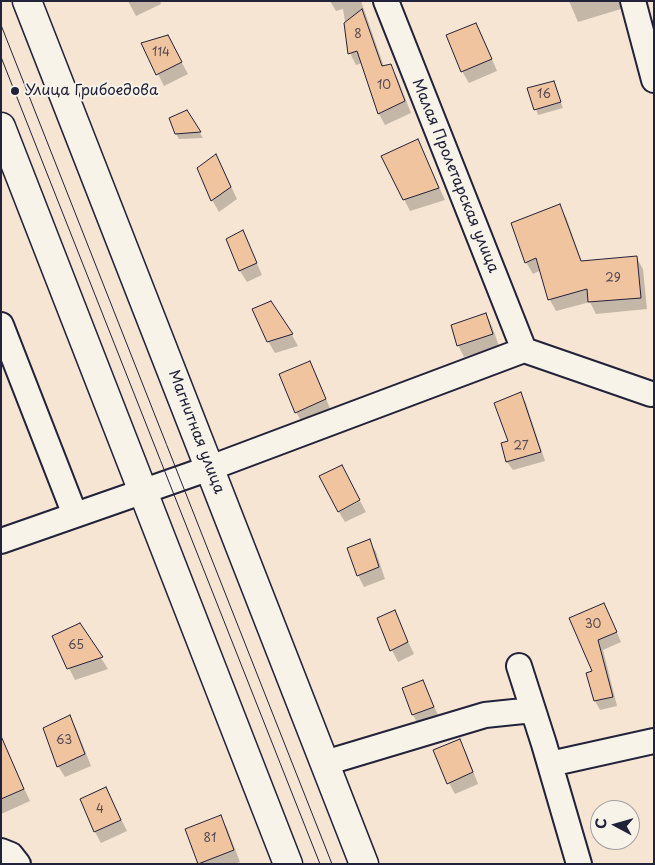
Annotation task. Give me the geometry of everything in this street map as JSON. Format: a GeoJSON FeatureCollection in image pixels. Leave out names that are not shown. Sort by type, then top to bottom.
{"type":"FeatureCollection","features":[{"type":"Feature","properties":{"kind":"main road","name":"Магнитная улица"},"geometry":{"type":"LineString","coordinates":[[27,1],[364,864]]}},
{"type":"Feature","properties":{"kind":"main road"},"geometry":{"type":"LineString","coordinates":[[1,127],[288,864]]}},
{"type":"Feature","properties":{"kind":"street","name":"Малая Пролетарская улица"},"geometry":{"type":"LineString","coordinates":[[386,1],[524,350]]}},
{"type":"Feature","properties":{"kind":"street"},"geometry":{"type":"LineString","coordinates":[[633,1],[653,78]]}},
{"type":"Feature","properties":{"kind":"street"},"geometry":{"type":"LineString","coordinates":[[1,325],[10,373],[75,515]]}},
{"type":"Feature","properties":{"kind":"street"},"geometry":{"type":"LineString","coordinates":[[1,541],[210,468],[524,350],[651,394]]}},
{"type":"Feature","properties":{"kind":"street"},"geometry":{"type":"LineString","coordinates":[[519,666],[579,864]]}},
{"type":"Feature","properties":{"kind":"street"},"geometry":{"type":"LineString","coordinates":[[325,763],[485,715],[533,710]]}},
{"type":"Feature","properties":{"kind":"street"},"geometry":{"type":"LineString","coordinates":[[550,764],[654,740]]}},
{"type":"Feature","properties":{"kind":"street"},"geometry":{"type":"LineString","coordinates":[[1,851],[11,855],[18,864]]}},
{"type":"Feature","properties":{"kind":"building"},"geometry":{"type":"Polygon","coordinates":[[[362,9],[382,66],[391,64],[405,101],[378,114],[357,51],[348,54],[344,23],[362,9]]]}},
{"type":"Feature","properties":{"kind":"building"},"geometry":{"type":"Polygon","coordinates":[[[476,23],[492,59],[461,72],[446,35],[476,23]]]}},
{"type":"Feature","properties":{"kind":"building"},"geometry":{"type":"Polygon","coordinates":[[[168,35],[182,62],[156,75],[141,43],[168,35]]]}},
{"type":"Feature","properties":{"kind":"building"},"geometry":{"type":"Polygon","coordinates":[[[554,81],[561,102],[534,110],[527,88],[554,81]]]}},
{"type":"Feature","properties":{"kind":"building"},"geometry":{"type":"Polygon","coordinates":[[[187,110],[201,132],[175,134],[169,118],[187,110]]]}},
{"type":"Feature","properties":{"kind":"building"},"geometry":{"type":"Polygon","coordinates":[[[418,139],[439,188],[403,200],[381,156],[418,139]]]}},
{"type":"Feature","properties":{"kind":"building"},"geometry":{"type":"Polygon","coordinates":[[[216,154],[231,187],[211,201],[197,168],[216,154]]]}},
{"type":"Feature","properties":{"kind":"building"},"geometry":{"type":"Polygon","coordinates":[[[560,204],[581,261],[637,256],[641,298],[588,302],[587,289],[548,300],[536,258],[525,263],[511,223],[560,204]]]}},
{"type":"Feature","properties":{"kind":"building"},"geometry":{"type":"Polygon","coordinates":[[[243,230],[257,263],[239,271],[226,239],[243,230]]]}},
{"type":"Feature","properties":{"kind":"building"},"geometry":{"type":"Polygon","coordinates":[[[271,301],[293,334],[267,342],[252,309],[271,301]]]}},
{"type":"Feature","properties":{"kind":"building"},"geometry":{"type":"Polygon","coordinates":[[[486,313],[493,334],[457,346],[451,325],[486,313]]]}},
{"type":"Feature","properties":{"kind":"building"},"geometry":{"type":"Polygon","coordinates":[[[310,361],[326,399],[295,413],[279,374],[310,361]]]}},
{"type":"Feature","properties":{"kind":"building"},"geometry":{"type":"Polygon","coordinates":[[[521,392],[541,452],[506,462],[501,443],[508,441],[494,403],[521,392]]]}},
{"type":"Feature","properties":{"kind":"building"},"geometry":{"type":"Polygon","coordinates":[[[342,465],[360,500],[338,512],[319,476],[342,465]]]}},
{"type":"Feature","properties":{"kind":"building"},"geometry":{"type":"Polygon","coordinates":[[[370,539],[379,567],[357,576],[347,548],[370,539]]]}},
{"type":"Feature","properties":{"kind":"building"},"geometry":{"type":"Polygon","coordinates":[[[604,603],[617,632],[598,640],[613,697],[594,701],[586,673],[592,671],[569,618],[604,603]]]}},
{"type":"Feature","properties":{"kind":"building"},"geometry":{"type":"Polygon","coordinates":[[[395,610],[408,642],[390,651],[377,618],[395,610]]]}},
{"type":"Feature","properties":{"kind":"building"},"geometry":{"type":"Polygon","coordinates":[[[80,623],[103,657],[67,669],[52,636],[80,623]]]}},
{"type":"Feature","properties":{"kind":"building"},"geometry":{"type":"Polygon","coordinates":[[[423,680],[434,707],[412,715],[402,688],[423,680]]]}},
{"type":"Feature","properties":{"kind":"building"},"geometry":{"type":"Polygon","coordinates":[[[70,715],[85,754],[57,767],[43,728],[70,715]]]}},
{"type":"Feature","properties":{"kind":"building"},"geometry":{"type":"Polygon","coordinates":[[[1,736],[24,789],[1,799],[1,736]]]}},
{"type":"Feature","properties":{"kind":"building"},"geometry":{"type":"Polygon","coordinates":[[[460,739],[473,772],[447,784],[433,750],[460,739]]]}},
{"type":"Feature","properties":{"kind":"building"},"geometry":{"type":"Polygon","coordinates":[[[106,787],[121,820],[94,832],[80,799],[106,787]]]}},
{"type":"Feature","properties":{"kind":"building"},"geometry":{"type":"Polygon","coordinates":[[[221,815],[234,850],[198,864],[185,829],[221,815]]]}},
{"type":"Feature","properties":{"kind":"tram line"},"geometry":{"type":"LineString","coordinates":[[1,25],[332,864]]}},
{"type":"Feature","properties":{"kind":"tram line"},"geometry":{"type":"LineString","coordinates":[[1,57],[320,864]]}},
{"type":"Feature","properties":{"kind":"place","name":"Улица Грибоедова"},"geometry":{"type":"Point","coordinates":[15,91]}}]}
